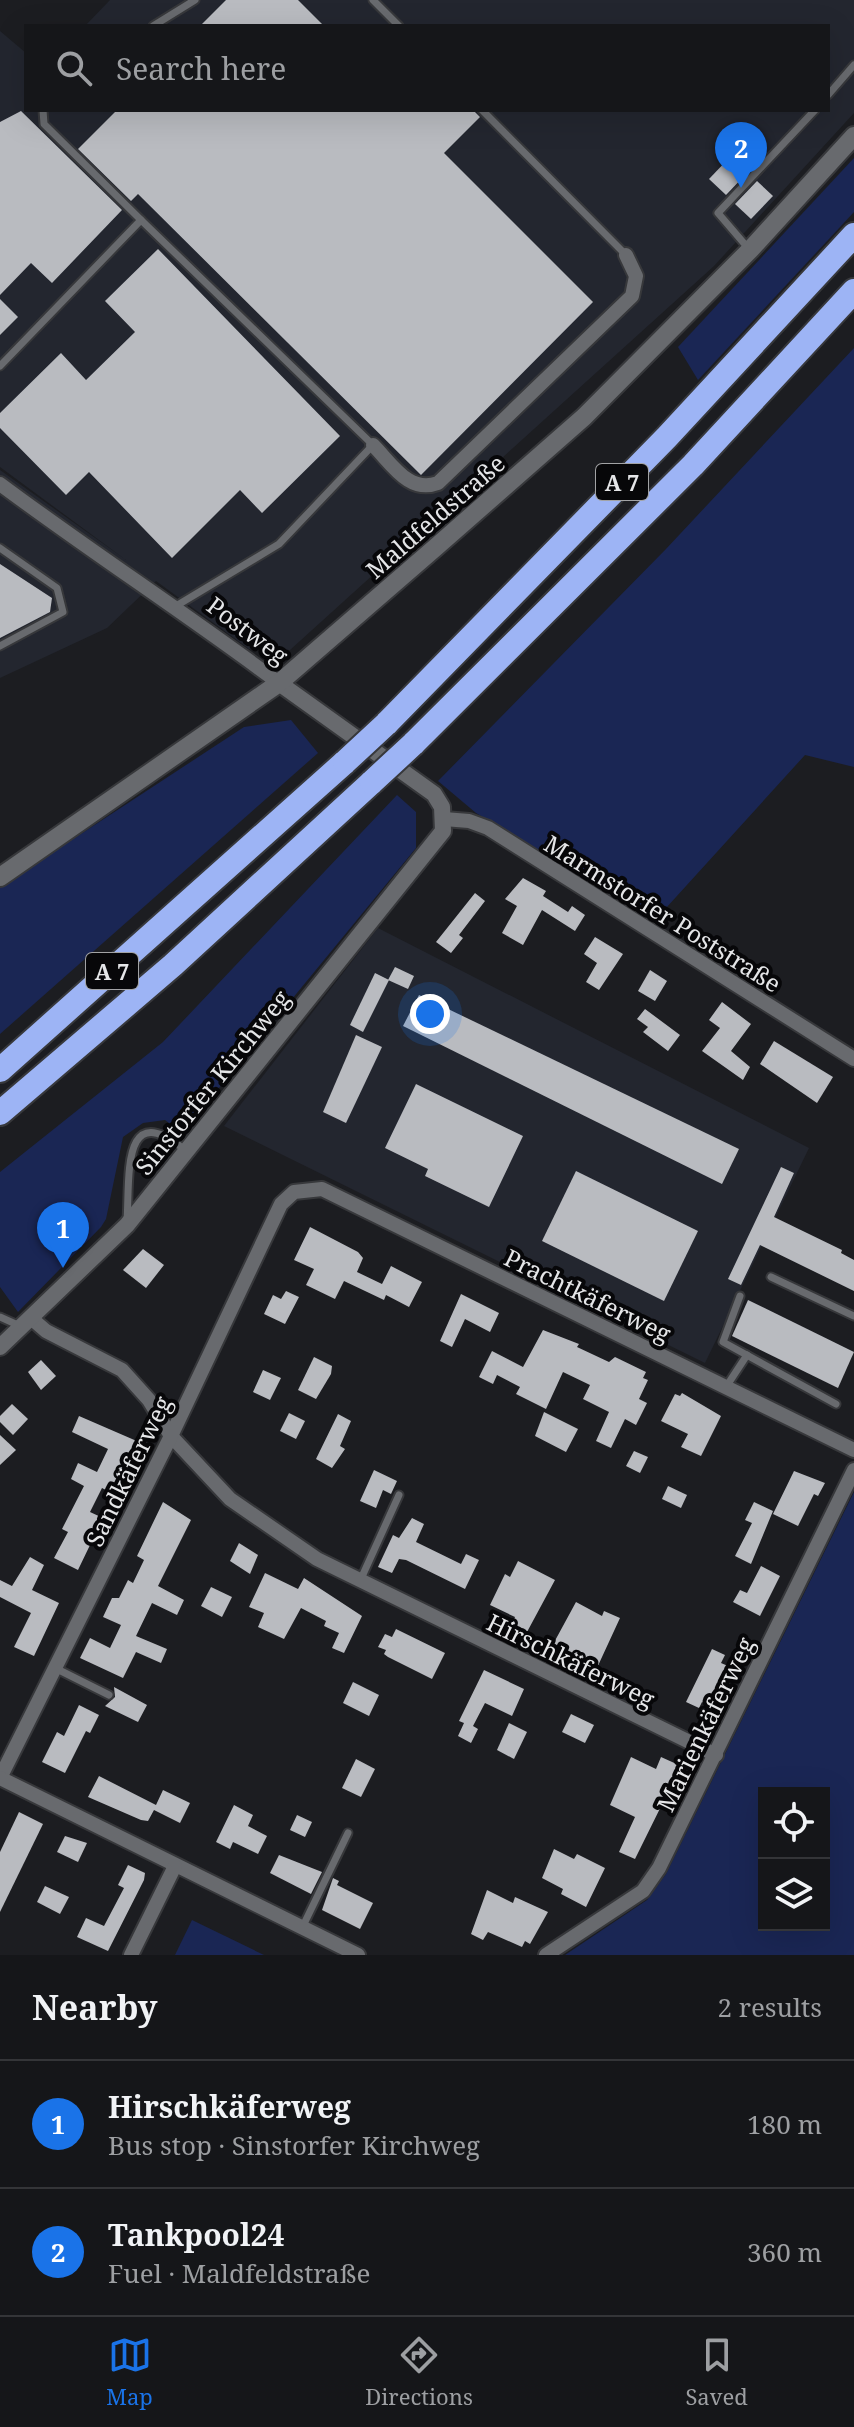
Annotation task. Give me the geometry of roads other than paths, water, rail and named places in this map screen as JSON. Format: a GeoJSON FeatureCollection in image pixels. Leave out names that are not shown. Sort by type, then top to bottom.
{"type":"FeatureCollection","features":[{"type":"Feature","properties":{"kind":"highway","name":"A 7"},"geometry":{"type":"LineString","coordinates":[[0,1070],[386,724],[667,437],[854,235]]}},
{"type":"Feature","properties":{"kind":"highway","name":"A 7"},"geometry":{"type":"LineString","coordinates":[[0,1113],[173,965],[413,744],[693,465],[854,291]]}},
{"type":"Feature","properties":{"kind":"main road","name":"Maldfeldstraße"},"geometry":{"type":"LineString","coordinates":[[0,877],[279,683],[584,417],[750,250],[854,136]]}},
{"type":"Feature","properties":{"kind":"street"},"geometry":{"type":"LineString","coordinates":[[373,445],[413,485],[426,488],[438,483],[632,296],[636,276],[626,255]]}},
{"type":"Feature","properties":{"kind":"street","name":"Postweg"},"geometry":{"type":"LineString","coordinates":[[0,484],[66,533],[176,606],[434,794],[443,825]]}},
{"type":"Feature","properties":{"kind":"street","name":"Marmstorfer Poststraße"},"geometry":{"type":"LineString","coordinates":[[443,825],[469,821],[488,828],[854,1059]]}},
{"type":"Feature","properties":{"kind":"street","name":"Sinstorfer Kirchweg"},"geometry":{"type":"LineString","coordinates":[[0,1347],[127,1225],[443,825]]}},
{"type":"Feature","properties":{"kind":"street","name":"Prachtkäferweg"},"geometry":{"type":"LineString","coordinates":[[301,1189],[322,1189],[854,1450]]}},
{"type":"Feature","properties":{"kind":"street","name":"Sandkäferweg"},"geometry":{"type":"LineString","coordinates":[[0,1778],[171,1436],[281,1204],[301,1189]]}},
{"type":"Feature","properties":{"kind":"street","name":"Hirschkäferweg"},"geometry":{"type":"LineString","coordinates":[[27,1322],[122,1370],[149,1400],[171,1436],[230,1499],[317,1559],[716,1755]]}},
{"type":"Feature","properties":{"kind":"street","name":"Marienkäferweg"},"geometry":{"type":"LineString","coordinates":[[546,1955],[643,1891],[659,1868],[854,1470]]}},
{"type":"Feature","properties":{"kind":"street"},"geometry":{"type":"LineString","coordinates":[[0,1778],[358,1955]]}},
{"type":"Feature","properties":{"kind":"street"},"geometry":{"type":"LineString","coordinates":[[131,1955],[175,1866]]}},
{"type":"Feature","properties":{"kind":"lane"},"geometry":{"type":"LineString","coordinates":[[156,24],[195,0]]}},
{"type":"Feature","properties":{"kind":"lane"},"geometry":{"type":"LineString","coordinates":[[373,0],[397,24]]}},
{"type":"Feature","properties":{"kind":"lane"},"geometry":{"type":"LineString","coordinates":[[830,93],[854,65]]}},
{"type":"Feature","properties":{"kind":"lane"},"geometry":{"type":"LineString","coordinates":[[43,112],[44,124],[373,445],[279,544],[176,606]]}},
{"type":"Feature","properties":{"kind":"lane"},"geometry":{"type":"LineString","coordinates":[[484,112],[626,255]]}},
{"type":"Feature","properties":{"kind":"lane"},"geometry":{"type":"LineString","coordinates":[[750,250],[718,213],[813,112]]}},
{"type":"Feature","properties":{"kind":"lane"},"geometry":{"type":"LineString","coordinates":[[0,366],[141,220]]}},
{"type":"Feature","properties":{"kind":"lane"},"geometry":{"type":"LineString","coordinates":[[0,548],[57,588],[63,612],[0,646]]}},
{"type":"Feature","properties":{"kind":"lane"},"geometry":{"type":"LineString","coordinates":[[127,1225],[131,1156],[138,1137],[147,1131],[157,1131],[186,1151]]}},
{"type":"Feature","properties":{"kind":"lane"},"geometry":{"type":"LineString","coordinates":[[771,1277],[854,1316]]}},
{"type":"Feature","properties":{"kind":"lane"},"geometry":{"type":"LineString","coordinates":[[740,1296],[723,1342],[836,1404]]}},
{"type":"Feature","properties":{"kind":"lane"},"geometry":{"type":"LineString","coordinates":[[0,1317],[27,1322]]}},
{"type":"Feature","properties":{"kind":"lane"},"geometry":{"type":"LineString","coordinates":[[726,1387],[747,1355]]}},
{"type":"Feature","properties":{"kind":"lane"},"geometry":{"type":"LineString","coordinates":[[360,1581],[399,1495]]}},
{"type":"Feature","properties":{"kind":"lane"},"geometry":{"type":"LineString","coordinates":[[55,1668],[109,1695]]}},
{"type":"Feature","properties":{"kind":"lane"},"geometry":{"type":"LineString","coordinates":[[302,1928],[348,1833]]}},
{"type":"Feature","properties":{"kind":"place","name":"Tankpool24"},"geometry":{"type":"Point","coordinates":[741,188]}},
{"type":"Feature","properties":{"kind":"place","name":"Hirschkäferweg"},"geometry":{"type":"Point","coordinates":[63,1268]}}]}
